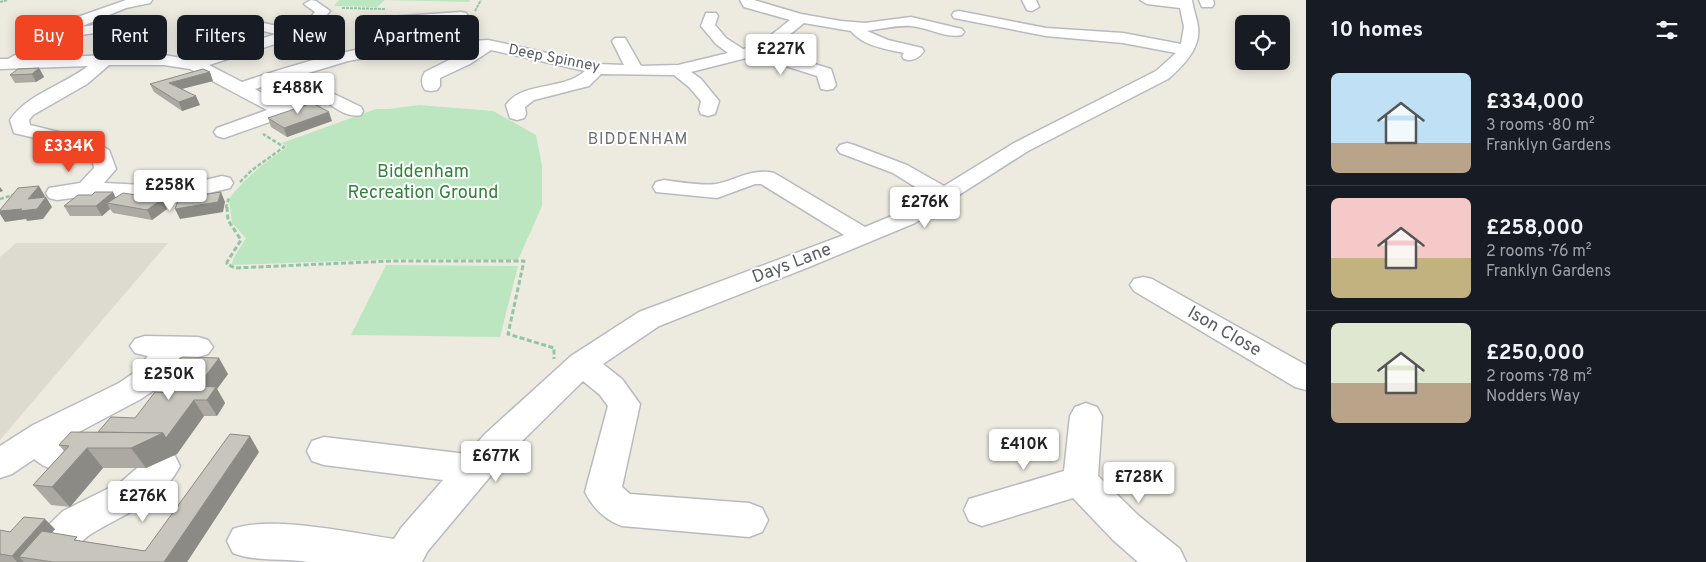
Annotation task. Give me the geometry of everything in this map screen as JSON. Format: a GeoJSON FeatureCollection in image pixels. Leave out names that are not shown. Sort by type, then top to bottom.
{"type":"FeatureCollection","features":[{"type":"Feature","properties":{"kind":"street"},"geometry":{"type":"LineString","coordinates":[[83,19],[117,2],[146,0]]}},
{"type":"Feature","properties":{"kind":"street"},"geometry":{"type":"LineString","coordinates":[[747,0],[749,4],[802,18],[855,27],[873,27],[891,18],[957,32]]}},
{"type":"Feature","properties":{"kind":"street"},"geometry":{"type":"LineString","coordinates":[[1147,0],[1196,2]]}},
{"type":"Feature","properties":{"kind":"street","name":"Days Lane"},"geometry":{"type":"LineString","coordinates":[[403,560],[414,540],[497,444],[571,373],[649,319],[800,262],[906,218],[1021,147],[1162,75],[1176,64],[1185,50],[1191,36],[1196,2]]}},
{"type":"Feature","properties":{"kind":"street"},"geometry":{"type":"LineString","coordinates":[[315,15],[317,8],[342,8]]}},
{"type":"Feature","properties":{"kind":"street"},"geometry":{"type":"LineString","coordinates":[[959,15],[1046,32],[1123,38],[1185,50]]}},
{"type":"Feature","properties":{"kind":"street"},"geometry":{"type":"LineString","coordinates":[[711,16],[708,26],[721,41],[748,53],[825,73],[826,85]]}},
{"type":"Feature","properties":{"kind":"street","name":"Deep Spinney"},"geometry":{"type":"LineString","coordinates":[[479,45],[488,45],[598,69],[635,71],[678,70],[748,53],[778,37],[802,18]]}},
{"type":"Feature","properties":{"kind":"street"},"geometry":{"type":"LineString","coordinates":[[855,27],[858,32],[867,37],[917,52]]}},
{"type":"Feature","properties":{"kind":"street"},"geometry":{"type":"LineString","coordinates":[[194,65],[274,40]]}},
{"type":"Feature","properties":{"kind":"street"},"geometry":{"type":"LineString","coordinates":[[620,41],[635,71]]}},
{"type":"Feature","properties":{"kind":"street"},"geometry":{"type":"LineString","coordinates":[[431,86],[431,76],[464,62],[488,45]]}},
{"type":"Feature","properties":{"kind":"street","name":"Deep Spinney"},"geometry":{"type":"LineString","coordinates":[[240,88],[299,69],[355,55]]}},
{"type":"Feature","properties":{"kind":"street"},"geometry":{"type":"LineString","coordinates":[[5,65],[164,60],[194,65],[215,74],[276,110]]}},
{"type":"Feature","properties":{"kind":"street"},"geometry":{"type":"LineString","coordinates":[[87,189],[106,169],[102,154],[84,144],[21,129],[19,120],[26,111],[81,80],[104,61]]}},
{"type":"Feature","properties":{"kind":"street"},"geometry":{"type":"LineString","coordinates":[[517,114],[515,105],[528,96],[583,82],[598,69]]}},
{"type":"Feature","properties":{"kind":"street"},"geometry":{"type":"LineString","coordinates":[[678,70],[695,83],[710,101],[708,110]]}},
{"type":"Feature","properties":{"kind":"street"},"geometry":{"type":"LineString","coordinates":[[224,132],[276,110],[328,96],[354,111]]}},
{"type":"Feature","properties":{"kind":"street"},"geometry":{"type":"LineString","coordinates":[[847,149],[900,169],[944,195]]}},
{"type":"Feature","properties":{"kind":"street"},"geometry":{"type":"LineString","coordinates":[[664,187],[717,191],[753,178],[766,178],[863,236]]}},
{"type":"Feature","properties":{"kind":"street"},"geometry":{"type":"LineString","coordinates":[[57,194],[87,189],[165,194],[230,187]]}},
{"type":"Feature","properties":{"kind":"street","name":"Ison Close"},"geometry":{"type":"LineString","coordinates":[[1143,285],[1306,379]]}},
{"type":"Feature","properties":{"kind":"street"},"geometry":{"type":"LineString","coordinates":[[0,464],[44,449],[130,392],[146,380],[172,347]]}},
{"type":"Feature","properties":{"kind":"street"},"geometry":{"type":"LineString","coordinates":[[571,373],[611,387],[624,404],[603,492],[622,510],[749,520]]}},
{"type":"Feature","properties":{"kind":"street"},"geometry":{"type":"LineString","coordinates":[[1080,482],[1086,416]]}},
{"type":"Feature","properties":{"kind":"street"},"geometry":{"type":"LineString","coordinates":[[324,451],[475,470]]}},
{"type":"Feature","properties":{"kind":"street"},"geometry":{"type":"LineString","coordinates":[[38,562],[76,523],[134,493],[163,466]]}},
{"type":"Feature","properties":{"kind":"street"},"geometry":{"type":"LineString","coordinates":[[982,510],[1080,482]]}},
{"type":"Feature","properties":{"kind":"street"},"geometry":{"type":"LineString","coordinates":[[1080,482],[1126,528],[1166,562]]}},
{"type":"Feature","properties":{"kind":"street"},"geometry":{"type":"LineString","coordinates":[[246,541],[291,542],[403,560]]}},
{"type":"Feature","properties":{"kind":"path"},"geometry":{"type":"LineString","coordinates":[[0,2],[8,0]]}},
{"type":"Feature","properties":{"kind":"path"},"geometry":{"type":"LineString","coordinates":[[342,8],[395,9],[394,15]]}},
{"type":"Feature","properties":{"kind":"path"},"geometry":{"type":"LineString","coordinates":[[260,132],[284,147],[230,187],[226,212],[228,225],[241,240],[227,264],[235,268],[391,261],[524,261],[508,334],[554,348],[555,377],[571,373]]}},
{"type":"Feature","properties":{"kind":"path"},"geometry":{"type":"LineString","coordinates":[[0,199],[18,193]]}},
{"type":"Feature","properties":{"kind":"shaded area"},"geometry":{"type":"Polygon","coordinates":[[[16,243],[168,243],[0,440],[0,257],[16,243]]]}},
{"type":"Feature","properties":{"kind":"green space"},"geometry":{"type":"Polygon","coordinates":[[[339,0],[385,0],[377,7],[334,6],[339,0]]]}},
{"type":"Feature","properties":{"kind":"green space"},"geometry":{"type":"Polygon","coordinates":[[[385,0],[470,0],[469,2],[385,0]]]}},
{"type":"Feature","properties":{"kind":"green space","name":"Biddenham Recreation Ground"},"geometry":{"type":"Polygon","coordinates":[[[419,105],[493,111],[536,135],[542,165],[542,206],[518,260],[394,259],[232,265],[233,259],[246,238],[232,223],[229,199],[249,177],[287,147],[282,143],[376,109],[419,105]]]}},
{"type":"Feature","properties":{"kind":"green space"},"geometry":{"type":"Polygon","coordinates":[[[386,265],[518,266],[500,337],[351,335],[386,265]]]}},
{"type":"Feature","properties":{"kind":"building"},"geometry":{"type":"Polygon","coordinates":[[[39,68],[32,74],[10,75],[18,69],[39,68]]]}},
{"type":"Feature","properties":{"kind":"building"},"geometry":{"type":"Polygon","coordinates":[[[203,69],[210,72],[169,83],[196,96],[179,102],[150,84],[203,69]]]}},
{"type":"Feature","properties":{"kind":"building"},"geometry":{"type":"Polygon","coordinates":[[[312,103],[329,112],[284,128],[268,118],[312,103]]]}},
{"type":"Feature","properties":{"kind":"building"},"geometry":{"type":"Polygon","coordinates":[[[39,186],[28,199],[46,197],[37,209],[0,211],[18,188],[39,186]]]}},
{"type":"Feature","properties":{"kind":"building"},"geometry":{"type":"Polygon","coordinates":[[[95,192],[113,192],[96,206],[64,206],[78,195],[92,195],[95,192]]]}},
{"type":"Feature","properties":{"kind":"building"},"geometry":{"type":"Polygon","coordinates":[[[221,192],[218,202],[175,209],[179,198],[221,192]]]}},
{"type":"Feature","properties":{"kind":"building"},"geometry":{"type":"Polygon","coordinates":[[[123,193],[162,199],[147,210],[107,203],[123,193]]]}},
{"type":"Feature","properties":{"kind":"building"},"geometry":{"type":"Polygon","coordinates":[[[182,357],[219,358],[198,386],[216,387],[207,400],[194,400],[166,438],[163,433],[98,432],[111,417],[135,418],[155,392],[173,393],[185,377],[167,376],[182,357]]]}},
{"type":"Feature","properties":{"kind":"building"},"geometry":{"type":"Polygon","coordinates":[[[71,432],[163,433],[131,448],[87,448],[52,487],[33,485],[69,446],[59,445],[71,432]]]}},
{"type":"Feature","properties":{"kind":"building"},"geometry":{"type":"Polygon","coordinates":[[[230,434],[250,436],[164,562],[53,562],[19,557],[42,531],[77,537],[74,540],[145,551],[230,434]]]}},
{"type":"Feature","properties":{"kind":"building"},"geometry":{"type":"Polygon","coordinates":[[[24,517],[45,519],[12,556],[0,554],[0,530],[10,532],[24,517]]]}},
{"type":"Feature","properties":{"kind":"district","name":"BIDDENHAM"},"geometry":{"type":"Point","coordinates":[638,140]}}]}
